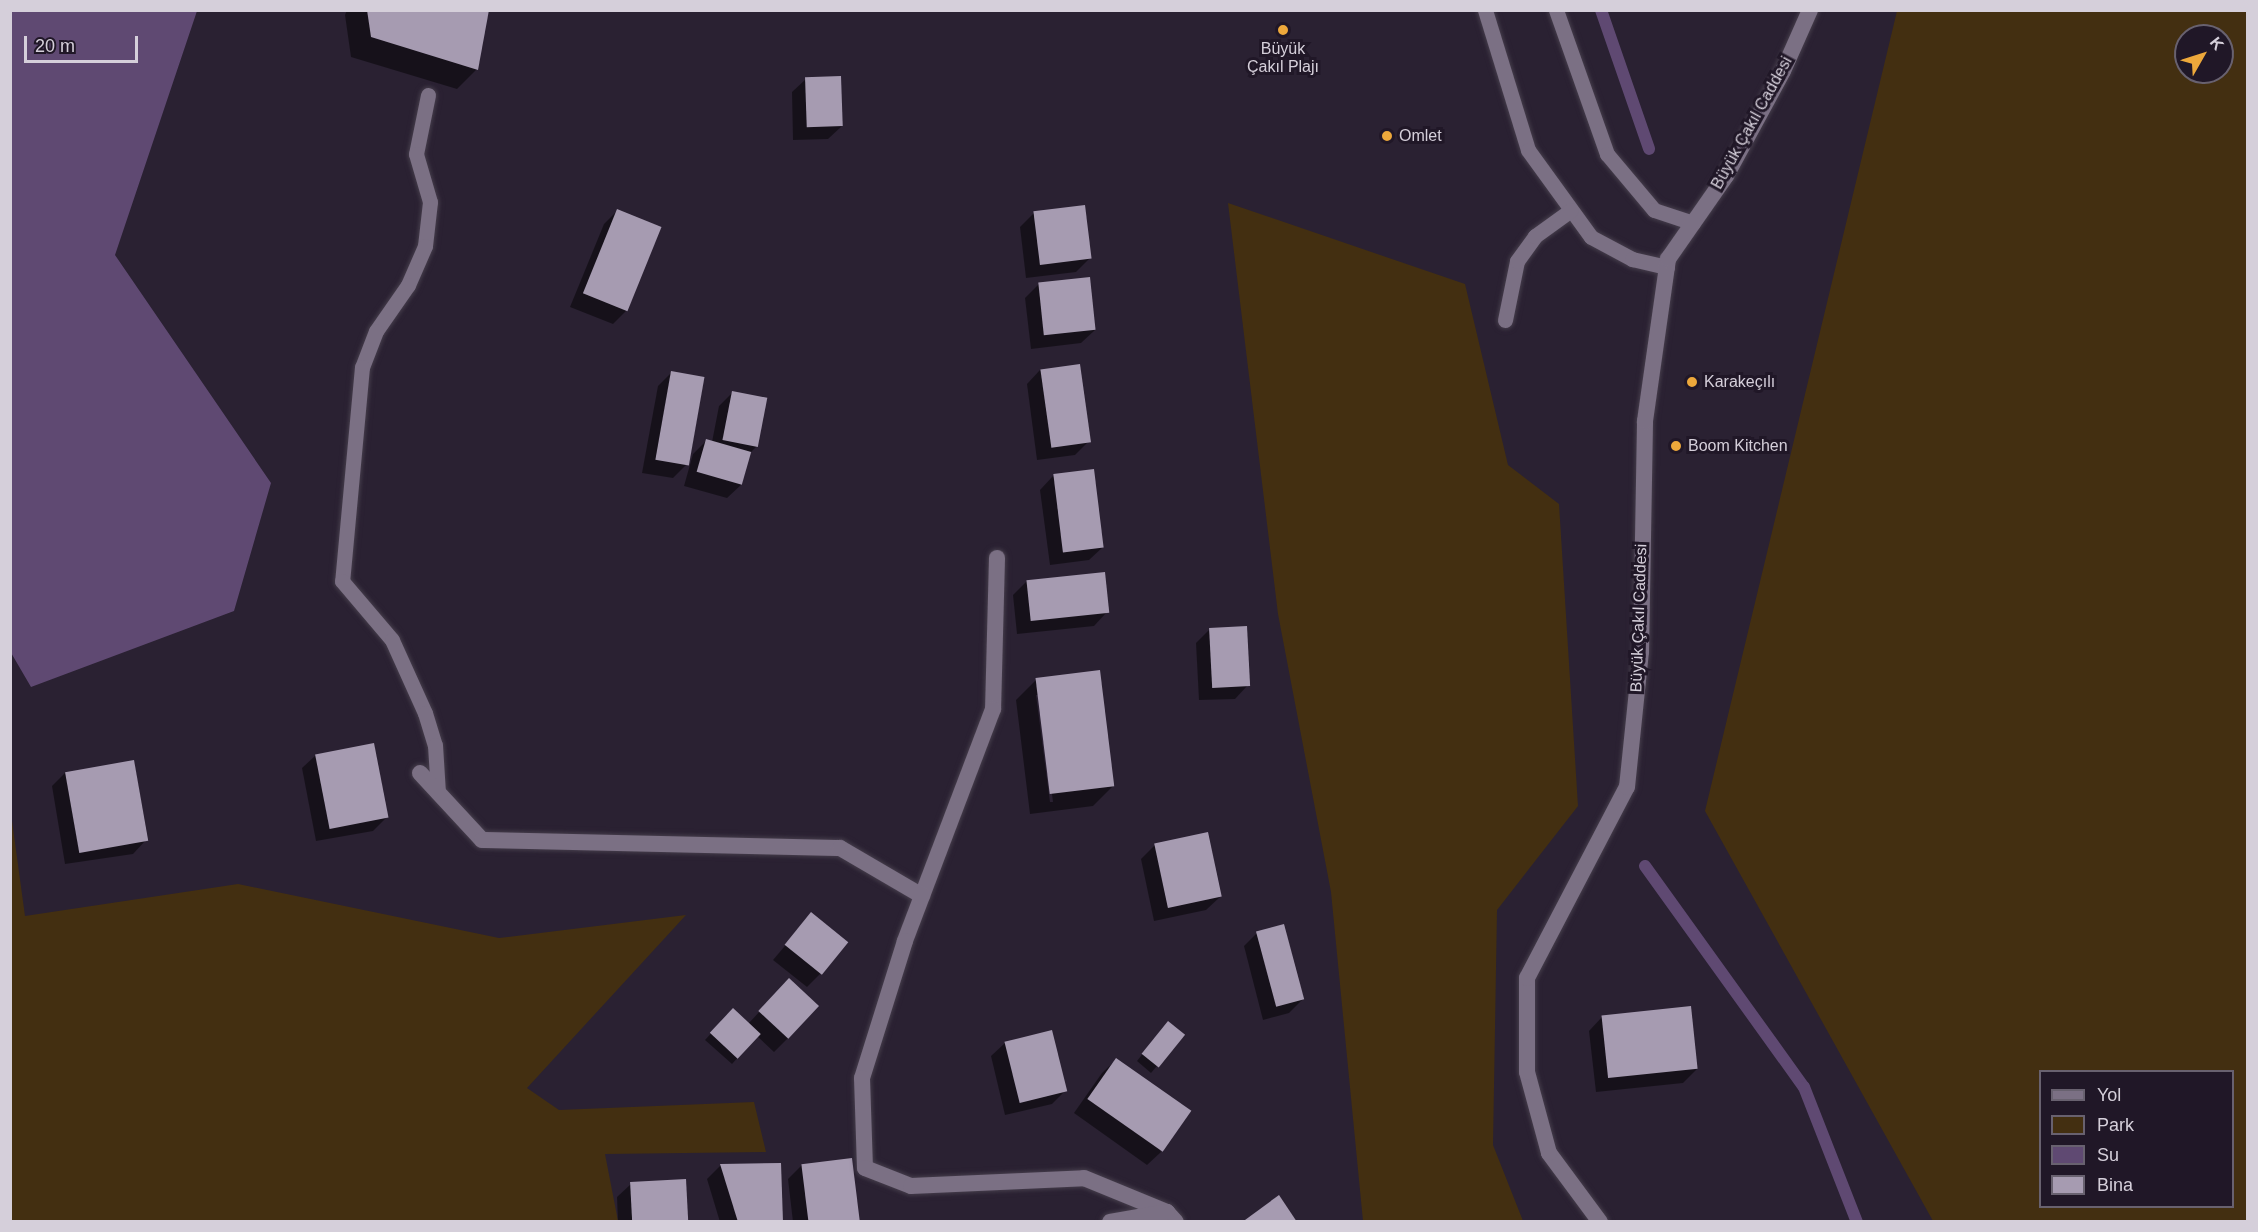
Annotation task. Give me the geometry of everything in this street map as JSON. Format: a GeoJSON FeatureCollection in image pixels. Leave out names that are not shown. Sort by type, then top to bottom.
{"type":"FeatureCollection","features":[{"type":"Feature","properties":{"kind":"street","name":"Büyük Çakıl Caddesi"},"geometry":{"type":"LineString","coordinates":[[1600,1221],[1549,1153],[1527,1072],[1527,978],[1627,787],[1641,652],[1645,421],[1668,259],[1726,176],[1783,71],[1810,10]]}},
{"type":"Feature","properties":{"kind":"street"},"geometry":{"type":"LineString","coordinates":[[997,558],[993,709],[922,896],[862,1078],[865,1168],[911,1186],[1084,1178],[1172,1217]]}},
{"type":"Feature","properties":{"kind":"street"},"geometry":{"type":"LineString","coordinates":[[420,772],[482,840],[840,848],[922,896]]}},
{"type":"Feature","properties":{"kind":"street"},"geometry":{"type":"LineString","coordinates":[[1110,1221],[1172,1217]]}},
{"type":"Feature","properties":{"kind":"lane"},"geometry":{"type":"LineString","coordinates":[[1485,10],[1528,150],[1591,237],[1632,260],[1666,267]]}},
{"type":"Feature","properties":{"kind":"lane"},"geometry":{"type":"LineString","coordinates":[[1556,10],[1607,154],[1654,210],[1693,223]]}},
{"type":"Feature","properties":{"kind":"lane"},"geometry":{"type":"LineString","coordinates":[[428,95],[416,154],[430,202],[425,246],[408,285],[376,331],[362,367],[342,581],[392,640],[425,714],[435,745],[438,793]]}},
{"type":"Feature","properties":{"kind":"lane"},"geometry":{"type":"LineString","coordinates":[[1505,320],[1517,261],[1534,236],[1571,210]]}},
{"type":"Feature","properties":{"kind":"green space"},"geometry":{"type":"Polygon","coordinates":[[[1897,11],[2247,11],[2247,1221],[1933,1221],[1705,811],[1897,11]]]}},
{"type":"Feature","properties":{"kind":"green space"},"geometry":{"type":"Polygon","coordinates":[[[1228,203],[1465,284],[1508,465],[1559,504],[1578,806],[1497,910],[1493,1145],[1523,1221],[1363,1221],[1331,892],[1278,614],[1228,203]]]}},
{"type":"Feature","properties":{"kind":"green space"},"geometry":{"type":"Polygon","coordinates":[[[10,806],[25,916],[238,884],[499,938],[686,915],[527,1088],[559,1110],[754,1102],[766,1152],[605,1154],[618,1221],[11,1221],[10,806]]]}},
{"type":"Feature","properties":{"kind":"water"},"geometry":{"type":"Polygon","coordinates":[[[10,11],[197,11],[115,255],[271,483],[234,611],[31,687],[10,651],[10,11]]]}},
{"type":"Feature","properties":{"kind":"building"},"geometry":{"type":"Polygon","coordinates":[[[367,10],[489,10],[478,70],[371,37],[367,10]]]}},
{"type":"Feature","properties":{"kind":"building"},"geometry":{"type":"Polygon","coordinates":[[[841,76],[843,126],[807,127],[805,77],[841,76]]]}},
{"type":"Feature","properties":{"kind":"building"},"geometry":{"type":"Polygon","coordinates":[[[1085,205],[1092,259],[1040,265],[1033,211],[1085,205]]]}},
{"type":"Feature","properties":{"kind":"building"},"geometry":{"type":"Polygon","coordinates":[[[617,209],[662,227],[627,311],[583,293],[617,209]]]}},
{"type":"Feature","properties":{"kind":"building"},"geometry":{"type":"Polygon","coordinates":[[[1090,277],[1096,330],[1044,335],[1038,282],[1090,277]]]}},
{"type":"Feature","properties":{"kind":"building"},"geometry":{"type":"Polygon","coordinates":[[[1080,364],[1091,442],[1051,448],[1040,370],[1080,364]]]}},
{"type":"Feature","properties":{"kind":"building"},"geometry":{"type":"Polygon","coordinates":[[[671,371],[704,377],[689,466],[655,460],[671,371]]]}},
{"type":"Feature","properties":{"kind":"building"},"geometry":{"type":"Polygon","coordinates":[[[732,391],[767,398],[758,447],[722,440],[732,391]]]}},
{"type":"Feature","properties":{"kind":"building"},"geometry":{"type":"Polygon","coordinates":[[[706,439],[751,452],[742,485],[697,472],[706,439]]]}},
{"type":"Feature","properties":{"kind":"building"},"geometry":{"type":"Polygon","coordinates":[[[1094,469],[1104,547],[1063,552],[1053,474],[1094,469]]]}},
{"type":"Feature","properties":{"kind":"building"},"geometry":{"type":"Polygon","coordinates":[[[1105,572],[1109,613],[1031,621],[1026,580],[1105,572]]]}},
{"type":"Feature","properties":{"kind":"building"},"geometry":{"type":"Polygon","coordinates":[[[1247,626],[1250,686],[1212,688],[1209,628],[1247,626]]]}},
{"type":"Feature","properties":{"kind":"building"},"geometry":{"type":"Polygon","coordinates":[[[1100,670],[1114,786],[1050,794],[1035,678],[1100,670]]]}},
{"type":"Feature","properties":{"kind":"building"},"geometry":{"type":"Polygon","coordinates":[[[374,743],[389,818],[330,829],[315,754],[374,743]]]}},
{"type":"Feature","properties":{"kind":"building"},"geometry":{"type":"Polygon","coordinates":[[[134,760],[148,841],[79,853],[65,772],[134,760]]]}},
{"type":"Feature","properties":{"kind":"building"},"geometry":{"type":"Polygon","coordinates":[[[1208,832],[1222,897],[1168,908],[1154,843],[1208,832]]]}},
{"type":"Feature","properties":{"kind":"building"},"geometry":{"type":"Polygon","coordinates":[[[811,912],[848,942],[822,975],[785,945],[811,912]]]}},
{"type":"Feature","properties":{"kind":"building"},"geometry":{"type":"Polygon","coordinates":[[[1284,924],[1304,999],[1276,1007],[1256,932],[1284,924]]]}},
{"type":"Feature","properties":{"kind":"building"},"geometry":{"type":"Polygon","coordinates":[[[789,978],[819,1006],[788,1039],[758,1011],[789,978]]]}},
{"type":"Feature","properties":{"kind":"building"},"geometry":{"type":"Polygon","coordinates":[[[1691,1006],[1698,1069],[1608,1078],[1601,1015],[1691,1006]]]}},
{"type":"Feature","properties":{"kind":"building"},"geometry":{"type":"Polygon","coordinates":[[[733,1008],[761,1034],[738,1059],[710,1033],[733,1008]]]}},
{"type":"Feature","properties":{"kind":"building"},"geometry":{"type":"Polygon","coordinates":[[[1168,1021],[1185,1035],[1159,1067],[1142,1054],[1168,1021]]]}},
{"type":"Feature","properties":{"kind":"building"},"geometry":{"type":"Polygon","coordinates":[[[1052,1030],[1067,1091],[1020,1103],[1004,1042],[1052,1030]]]}},
{"type":"Feature","properties":{"kind":"building"},"geometry":{"type":"Polygon","coordinates":[[[1116,1058],[1191,1111],[1163,1152],[1087,1099],[1116,1058]]]}},
{"type":"Feature","properties":{"kind":"building"},"geometry":{"type":"Polygon","coordinates":[[[852,1158],[860,1222],[808,1222],[801,1164],[852,1158]]]}},
{"type":"Feature","properties":{"kind":"building"},"geometry":{"type":"Polygon","coordinates":[[[781,1163],[783,1222],[738,1222],[720,1164],[781,1163]]]}},
{"type":"Feature","properties":{"kind":"building"},"geometry":{"type":"Polygon","coordinates":[[[686,1179],[688,1222],[632,1222],[630,1182],[686,1179]]]}},
{"type":"Feature","properties":{"kind":"building"},"geometry":{"type":"Polygon","coordinates":[[[1279,1195],[1297,1222],[1246,1222],[1245,1220],[1279,1195]]]}},
{"type":"Feature","properties":{"kind":"waterway"},"geometry":{"type":"LineString","coordinates":[[1601,10],[1649,149]]}},
{"type":"Feature","properties":{"kind":"waterway"},"geometry":{"type":"LineString","coordinates":[[1645,866],[1804,1087],[1857,1222]]}},
{"type":"Feature","properties":{"kind":"place","name":"Büyük Çakıl Plajı"},"geometry":{"type":"Point","coordinates":[1283,30]}},
{"type":"Feature","properties":{"kind":"place","name":"Omlet"},"geometry":{"type":"Point","coordinates":[1387,136]}},
{"type":"Feature","properties":{"kind":"place","name":"Karakeçılı"},"geometry":{"type":"Point","coordinates":[1692,382]}},
{"type":"Feature","properties":{"kind":"place","name":"Boom Kitchen"},"geometry":{"type":"Point","coordinates":[1676,446]}}]}
